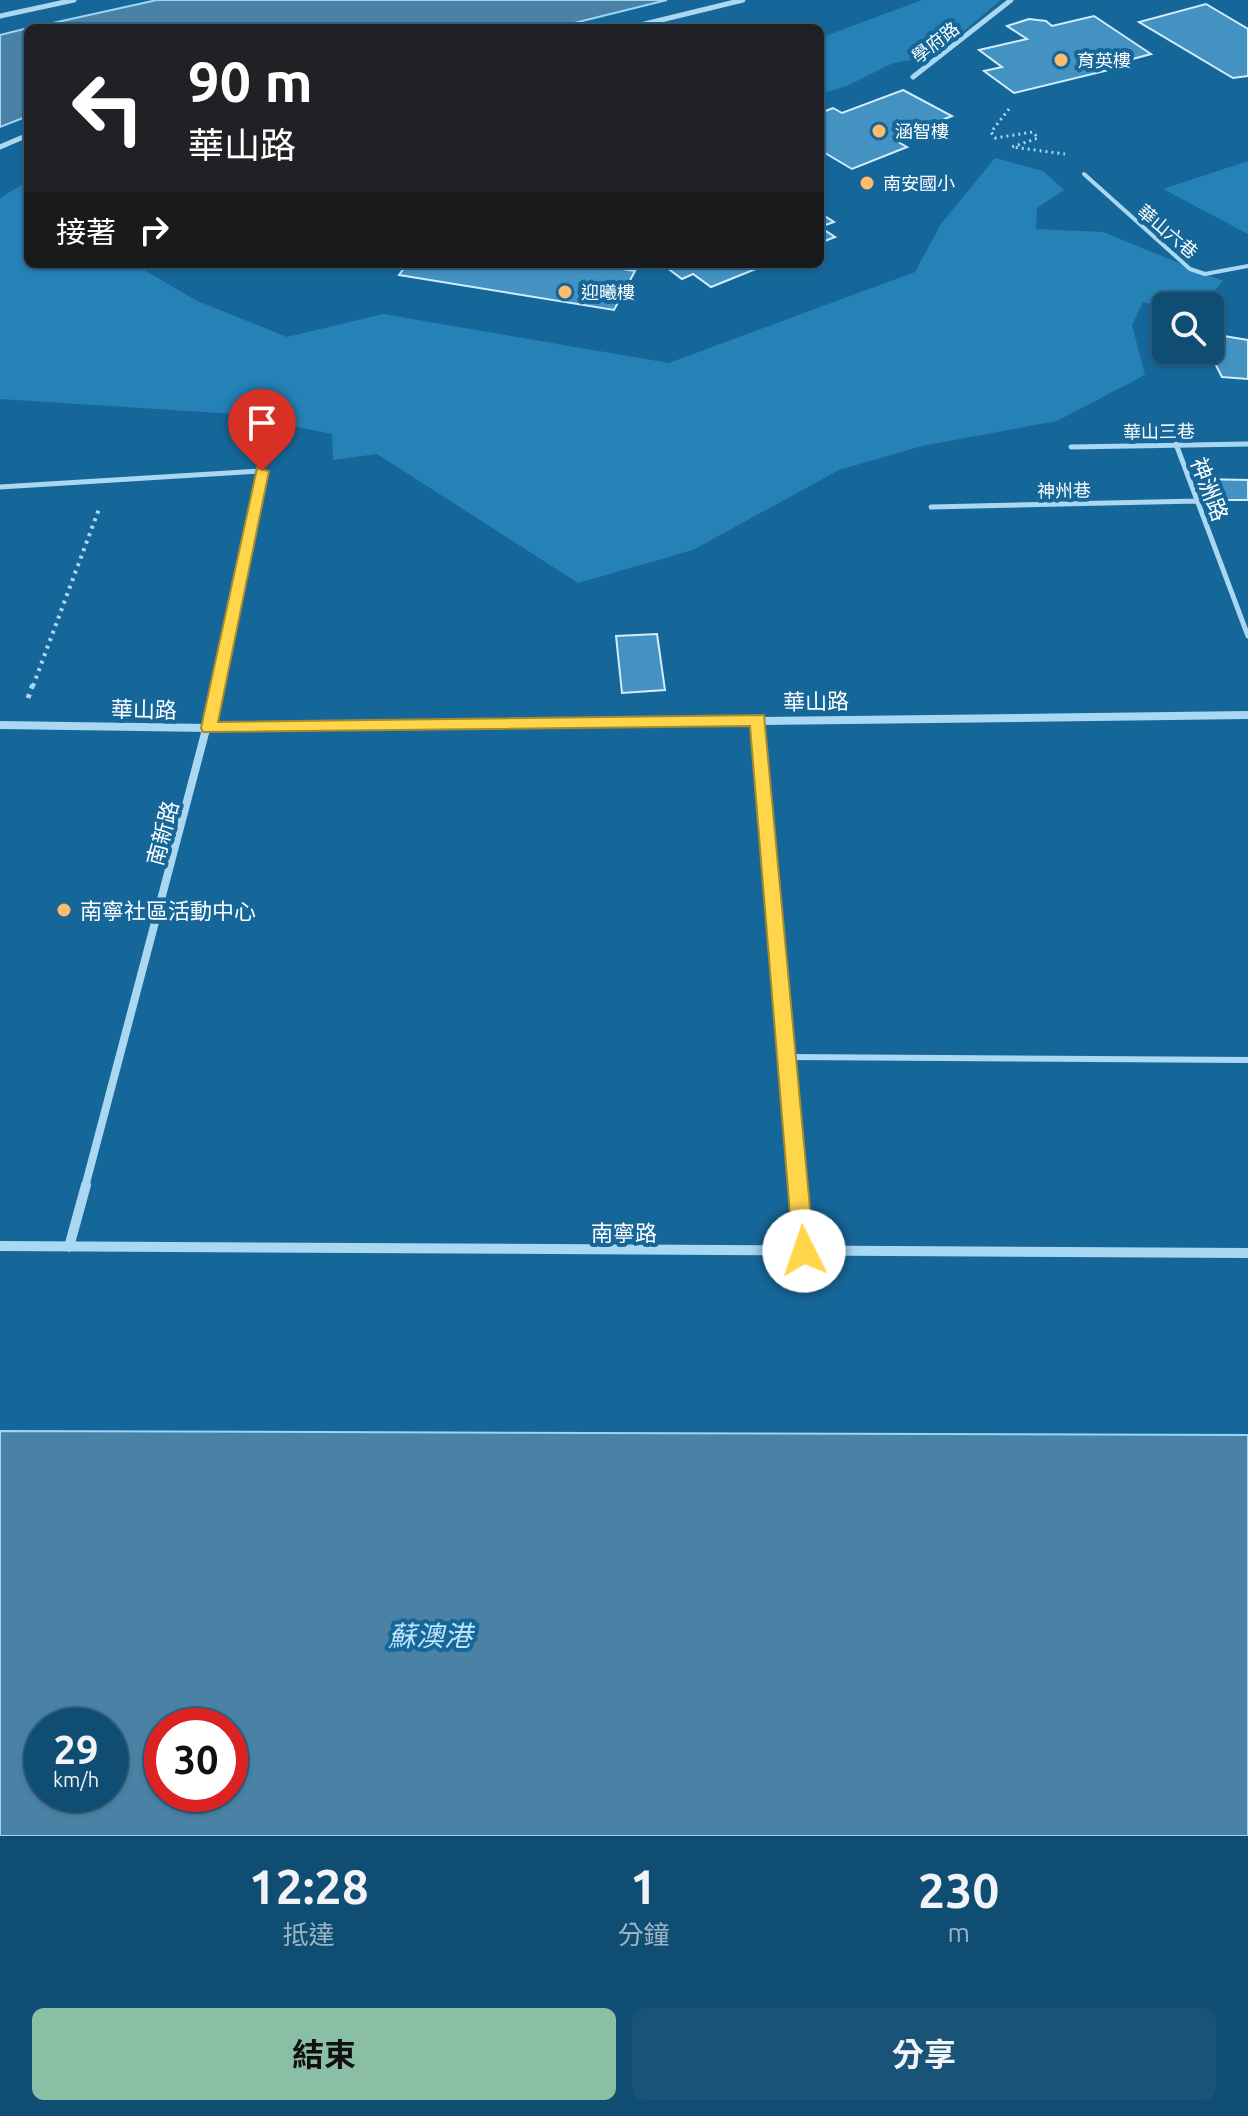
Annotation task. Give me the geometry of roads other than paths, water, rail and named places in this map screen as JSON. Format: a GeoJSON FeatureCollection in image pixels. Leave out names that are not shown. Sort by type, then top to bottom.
{"type":"FeatureCollection","features":[{"type":"Feature","properties":{"kind":"street"},"geometry":{"type":"LineString","coordinates":[[0,16],[74,0]]}},
{"type":"Feature","properties":{"kind":"street"},"geometry":{"type":"LineString","coordinates":[[644,24],[743,0]]}},
{"type":"Feature","properties":{"kind":"street","name":"學府路"},"geometry":{"type":"LineString","coordinates":[[913,77],[1011,0]]}},
{"type":"Feature","properties":{"kind":"street"},"geometry":{"type":"LineString","coordinates":[[0,147],[24,137]]}},
{"type":"Feature","properties":{"kind":"street","name":"南新路"},"geometry":{"type":"LineString","coordinates":[[69,1247],[209,728],[262,471]]}},
{"type":"Feature","properties":{"kind":"street","name":"華山路"},"geometry":{"type":"LineString","coordinates":[[0,725],[209,728],[1248,715]]}},
{"type":"Feature","properties":{"kind":"street"},"geometry":{"type":"LineString","coordinates":[[758,720],[804,1251]]}},
{"type":"Feature","properties":{"kind":"street","name":"南寧路"},"geometry":{"type":"LineString","coordinates":[[0,1246],[1248,1253]]}},
{"type":"Feature","properties":{"kind":"lane","name":"華山六巷"},"geometry":{"type":"LineString","coordinates":[[1084,174],[1139,227],[1190,269],[1205,274],[1248,266]]}},
{"type":"Feature","properties":{"kind":"lane","name":"神洲路"},"geometry":{"type":"LineString","coordinates":[[1176,444],[1248,636]]}},
{"type":"Feature","properties":{"kind":"lane","name":"華山三巷"},"geometry":{"type":"LineString","coordinates":[[1071,447],[1248,444]]}},
{"type":"Feature","properties":{"kind":"lane"},"geometry":{"type":"LineString","coordinates":[[0,487],[109,483],[262,471]]}},
{"type":"Feature","properties":{"kind":"lane","name":"神州巷"},"geometry":{"type":"LineString","coordinates":[[931,507],[1198,501]]}},
{"type":"Feature","properties":{"kind":"lane"},"geometry":{"type":"LineString","coordinates":[[789,1057],[1248,1060]]}},
{"type":"Feature","properties":{"kind":"water"},"geometry":{"type":"Polygon","coordinates":[[[157,0],[667,0],[570,24],[48,24],[157,0]]]}},
{"type":"Feature","properties":{"kind":"water"},"geometry":{"type":"Polygon","coordinates":[[[24,29],[24,118],[0,127],[0,35],[24,29]]]}},
{"type":"Feature","properties":{"kind":"water","name":"蘇澳港"},"geometry":{"type":"Polygon","coordinates":[[[0,1431],[1248,1435],[1248,1836],[0,1836],[0,1431]]]}},
{"type":"Feature","properties":{"kind":"place","name":"育英樓"},"geometry":{"type":"Point","coordinates":[1061,60]}},
{"type":"Feature","properties":{"kind":"place","name":"涵智樓"},"geometry":{"type":"Point","coordinates":[879,131]}},
{"type":"Feature","properties":{"kind":"place","name":"南安國小"},"geometry":{"type":"Point","coordinates":[867,183]}},
{"type":"Feature","properties":{"kind":"place","name":"迎曦樓"},"geometry":{"type":"Point","coordinates":[565,292]}},
{"type":"Feature","properties":{"kind":"place","name":"南寧社區活動中心"},"geometry":{"type":"Point","coordinates":[64,910]}}]}
